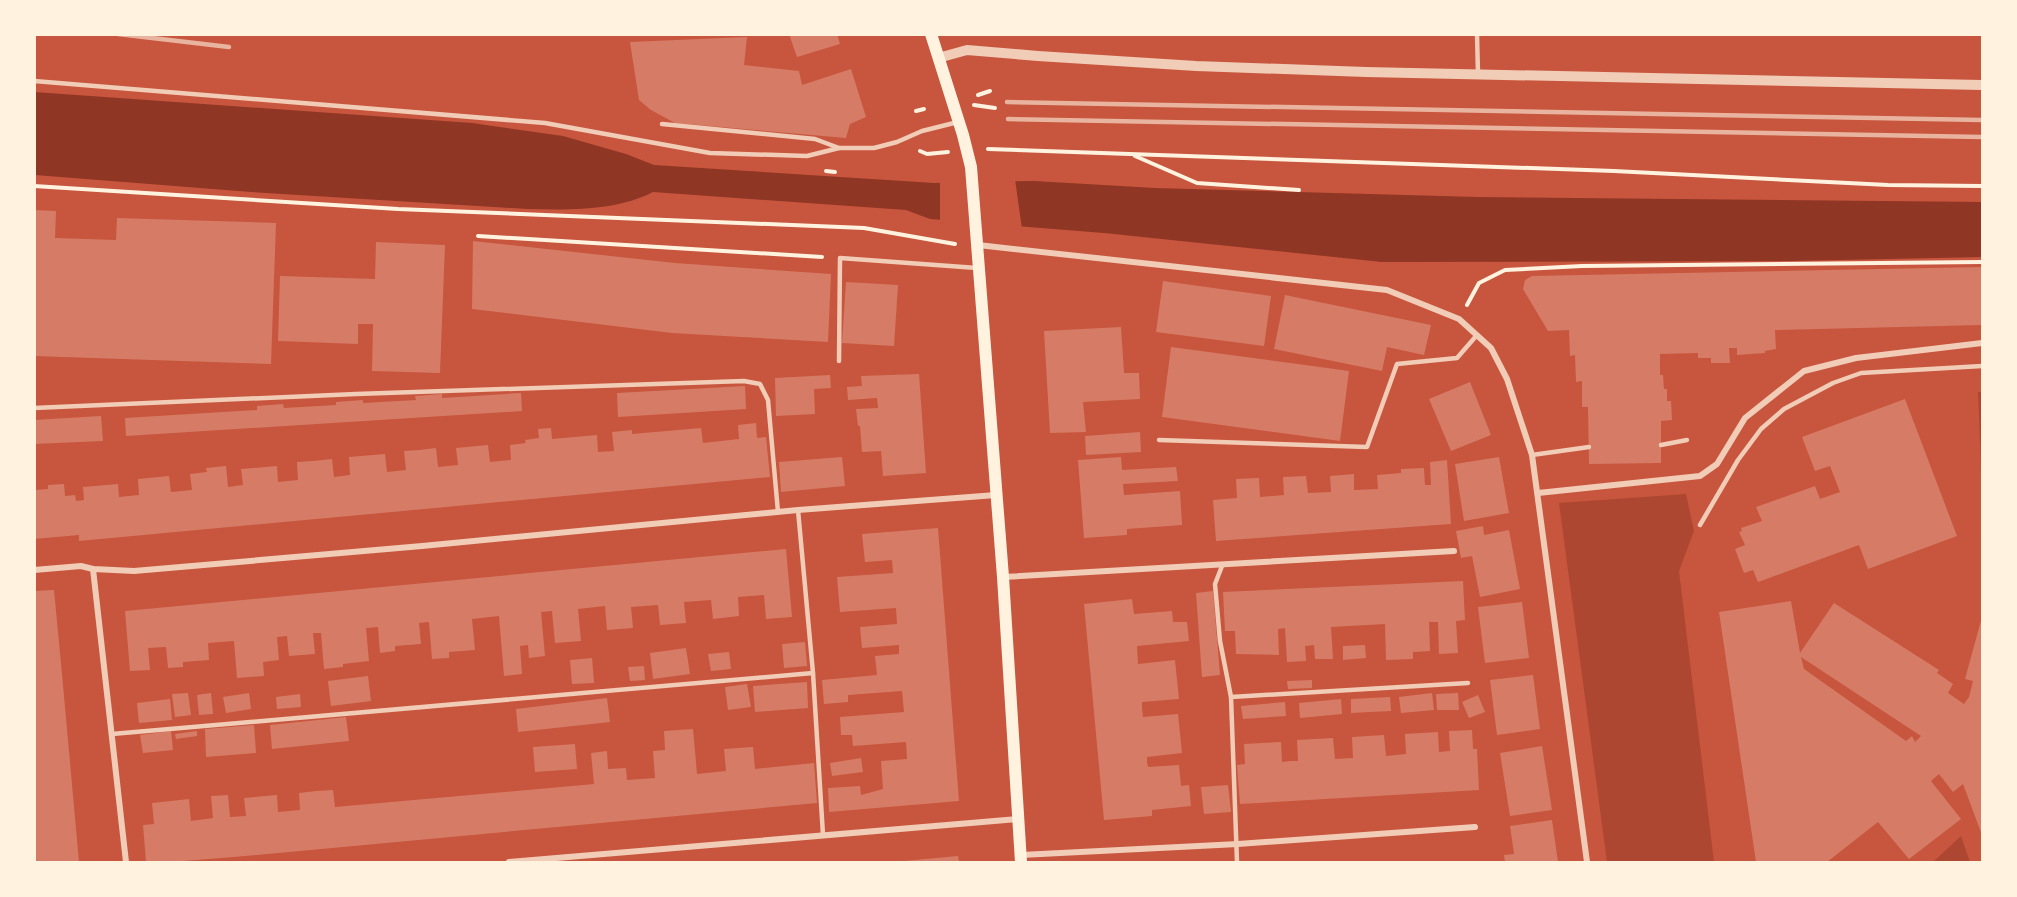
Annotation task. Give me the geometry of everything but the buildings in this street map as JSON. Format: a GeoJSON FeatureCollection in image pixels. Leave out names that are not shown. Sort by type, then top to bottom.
{"type":"FeatureCollection","features":[{"type":"Feature","properties":{"kind":"main road"},"geometry":{"type":"LineString","coordinates":[[931,34],[959,121],[970,167],[1004,577],[1021,859]]}},
{"type":"Feature","properties":{"kind":"street"},"geometry":{"type":"LineString","coordinates":[[938,58],[967,50],[1196,66],[1983,85]]}},
{"type":"Feature","properties":{"kind":"street"},"geometry":{"type":"LineString","coordinates":[[977,245],[1387,290],[1460,319],[1491,348],[1507,380],[1532,454],[1587,862]]}},
{"type":"Feature","properties":{"kind":"street"},"geometry":{"type":"LineString","coordinates":[[1538,493],[1700,476],[1717,464],[1745,418],[1804,371],[1856,358],[1983,343]]}},
{"type":"Feature","properties":{"kind":"street"},"geometry":{"type":"LineString","coordinates":[[34,570],[81,566],[93,569],[146,570],[798,510],[996,495]]}},
{"type":"Feature","properties":{"kind":"street"},"geometry":{"type":"LineString","coordinates":[[1004,577],[1454,551]]}},
{"type":"Feature","properties":{"kind":"street"},"geometry":{"type":"LineString","coordinates":[[93,569],[126,862]]}},
{"type":"Feature","properties":{"kind":"street"},"geometry":{"type":"LineString","coordinates":[[509,862],[1019,819]]}},
{"type":"Feature","properties":{"kind":"street"},"geometry":{"type":"LineString","coordinates":[[1021,859],[1475,827]]}},
{"type":"Feature","properties":{"kind":"lane"},"geometry":{"type":"LineString","coordinates":[[1477,34],[1478,74]]}},
{"type":"Feature","properties":{"kind":"lane"},"geometry":{"type":"LineString","coordinates":[[34,81],[545,123],[710,153],[807,156],[839,148],[874,148],[959,121]]}},
{"type":"Feature","properties":{"kind":"lane"},"geometry":{"type":"LineString","coordinates":[[662,124],[815,139],[839,148]]}},
{"type":"Feature","properties":{"kind":"lane"},"geometry":{"type":"LineString","coordinates":[[839,361],[840,258],[977,268]]}},
{"type":"Feature","properties":{"kind":"lane"},"geometry":{"type":"LineString","coordinates":[[1159,440],[1367,447],[1397,364],[1457,358],[1477,335]]}},
{"type":"Feature","properties":{"kind":"lane"},"geometry":{"type":"LineString","coordinates":[[1700,525],[1738,460],[1761,429],[1784,409],[1833,383],[1861,373],[1983,366]]}},
{"type":"Feature","properties":{"kind":"lane"},"geometry":{"type":"LineString","coordinates":[[34,408],[744,381],[760,384],[768,400],[778,512]]}},
{"type":"Feature","properties":{"kind":"lane"},"geometry":{"type":"LineString","coordinates":[[1661,444],[1688,440]]}},
{"type":"Feature","properties":{"kind":"lane"},"geometry":{"type":"LineString","coordinates":[[1532,454],[1588,447]]}},
{"type":"Feature","properties":{"kind":"lane"},"geometry":{"type":"LineString","coordinates":[[798,510],[813,673],[823,835]]}},
{"type":"Feature","properties":{"kind":"lane"},"geometry":{"type":"LineString","coordinates":[[1222,566],[1215,584],[1220,641],[1231,697],[1237,862]]}},
{"type":"Feature","properties":{"kind":"lane"},"geometry":{"type":"LineString","coordinates":[[112,734],[813,673]]}},
{"type":"Feature","properties":{"kind":"lane"},"geometry":{"type":"LineString","coordinates":[[1231,697],[1468,683]]}},
{"type":"Feature","properties":{"kind":"path"},"geometry":{"type":"LineString","coordinates":[[978,95],[990,91]]}},
{"type":"Feature","properties":{"kind":"path"},"geometry":{"type":"LineString","coordinates":[[916,111],[924,109]]}},
{"type":"Feature","properties":{"kind":"path"},"geometry":{"type":"LineString","coordinates":[[990,148],[1614,171],[1888,185],[1983,186]]}},
{"type":"Feature","properties":{"kind":"path"},"geometry":{"type":"LineString","coordinates":[[927,154],[936,153]]}},
{"type":"Feature","properties":{"kind":"path"},"geometry":{"type":"LineString","coordinates":[[1132,154],[1197,183],[1299,190]]}},
{"type":"Feature","properties":{"kind":"path"},"geometry":{"type":"LineString","coordinates":[[34,186],[398,209],[864,228],[944,243],[977,245]]}},
{"type":"Feature","properties":{"kind":"path"},"geometry":{"type":"LineString","coordinates":[[478,236],[803,256]]}},
{"type":"Feature","properties":{"kind":"path"},"geometry":{"type":"LineString","coordinates":[[1460,319],[1479,283],[1504,270],[1983,261]]}},
{"type":"Feature","properties":{"kind":"shaded area"},"geometry":{"type":"Polygon","coordinates":[[[34,92],[472,123],[563,136],[626,154],[654,165],[934,183],[1034,181],[1155,188],[1477,197],[1982,202],[1982,257],[1791,261],[1382,262],[1104,233],[930,219],[906,210],[653,192],[624,203],[608,206],[528,209],[251,192],[35,175],[34,92]]]}},
{"type":"Feature","properties":{"kind":"shaded area"},"geometry":{"type":"Polygon","coordinates":[[[1978,392],[1982,392],[1982,490],[1978,392]]]}},
{"type":"Feature","properties":{"kind":"shaded area"},"geometry":{"type":"Polygon","coordinates":[[[1686,494],[1694,531],[1679,571],[1714,862],[1607,862],[1559,503],[1686,494]]]}},
{"type":"Feature","properties":{"kind":"shaded area"},"geometry":{"type":"Polygon","coordinates":[[[1961,836],[1970,862],[1933,862],[1961,836]]]}},
{"type":"Feature","properties":{"kind":"pier"},"geometry":{"type":"Polygon","coordinates":[[[1015,179],[1022,229],[940,223],[940,180],[1015,179]]]}},
{"type":"Feature","properties":{"kind":"railway"},"geometry":{"type":"LineString","coordinates":[[118,34],[229,47]]}},
{"type":"Feature","properties":{"kind":"railway"},"geometry":{"type":"LineString","coordinates":[[1007,102],[1982,120]]}},
{"type":"Feature","properties":{"kind":"railway"},"geometry":{"type":"LineString","coordinates":[[1008,119],[1982,137]]}}]}
